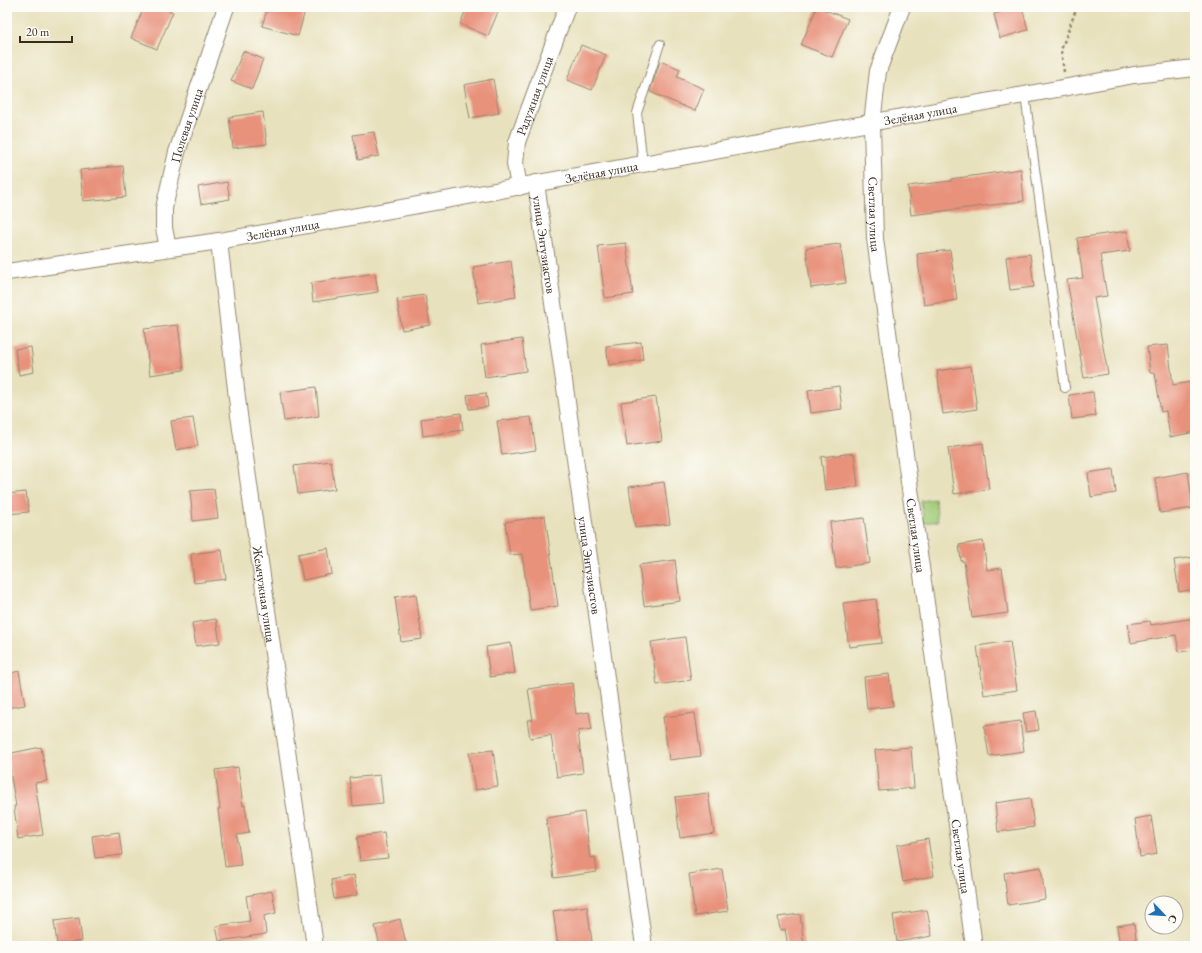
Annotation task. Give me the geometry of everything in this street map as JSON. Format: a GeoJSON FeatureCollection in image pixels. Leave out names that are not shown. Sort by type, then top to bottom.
{"type":"FeatureCollection","features":[{"type":"Feature","properties":{"kind":"street","name":"Полевая улица"},"geometry":{"type":"LineString","coordinates":[[168,248],[164,228],[164,208],[177,152],[226,7]]}},
{"type":"Feature","properties":{"kind":"street","name":"Радужная улица"},"geometry":{"type":"LineString","coordinates":[[519,187],[515,164],[517,142],[567,7]]}},
{"type":"Feature","properties":{"kind":"street","name":"Светлая улица"},"geometry":{"type":"LineString","coordinates":[[902,7],[878,71],[872,124],[875,239],[974,946]]}},
{"type":"Feature","properties":{"kind":"street","name":"Зелёная улица"},"geometry":{"type":"LineString","coordinates":[[7,272],[219,241],[872,124],[1134,75],[1195,68]]}},
{"type":"Feature","properties":{"kind":"street","name":"улица Энтузиастов"},"geometry":{"type":"LineString","coordinates":[[536,183],[644,946]]}},
{"type":"Feature","properties":{"kind":"street","name":"Жемчужная улица"},"geometry":{"type":"LineString","coordinates":[[219,241],[239,415],[315,946]]}},
{"type":"Feature","properties":{"kind":"lane"},"geometry":{"type":"LineString","coordinates":[[643,164],[637,113],[660,44]]}},
{"type":"Feature","properties":{"kind":"lane"},"geometry":{"type":"LineString","coordinates":[[1025,95],[1065,388]]}},
{"type":"Feature","properties":{"kind":"path"},"geometry":{"type":"LineString","coordinates":[[1067,88],[1061,50],[1077,7]]}},
{"type":"Feature","properties":{"kind":"green space"},"geometry":{"type":"Polygon","coordinates":[[[935,499],[938,521],[924,523],[921,501],[935,499]]]}},
{"type":"Feature","properties":{"kind":"building"},"geometry":{"type":"Polygon","coordinates":[[[144,7],[160,7],[173,12],[157,49],[131,38],[144,7]]]}},
{"type":"Feature","properties":{"kind":"building"},"geometry":{"type":"Polygon","coordinates":[[[268,7],[306,7],[298,36],[262,26],[268,7]]]}},
{"type":"Feature","properties":{"kind":"building"},"geometry":{"type":"Polygon","coordinates":[[[467,7],[500,7],[488,36],[460,24],[467,7]]]}},
{"type":"Feature","properties":{"kind":"building"},"geometry":{"type":"Polygon","coordinates":[[[817,7],[848,19],[832,57],[801,45],[817,7]]]}},
{"type":"Feature","properties":{"kind":"building"},"geometry":{"type":"Polygon","coordinates":[[[1022,7],[1028,30],[1000,38],[994,14],[1022,7]]]}},
{"type":"Feature","properties":{"kind":"building"},"geometry":{"type":"Polygon","coordinates":[[[581,45],[606,55],[592,90],[567,80],[581,45]]]}},
{"type":"Feature","properties":{"kind":"building"},"geometry":{"type":"Polygon","coordinates":[[[243,51],[263,59],[252,89],[231,81],[243,51]]]}},
{"type":"Feature","properties":{"kind":"building"},"geometry":{"type":"Polygon","coordinates":[[[660,61],[680,69],[677,77],[704,89],[695,111],[650,92],[660,61]]]}},
{"type":"Feature","properties":{"kind":"building"},"geometry":{"type":"Polygon","coordinates":[[[493,79],[499,113],[470,118],[464,85],[493,79]]]}},
{"type":"Feature","properties":{"kind":"building"},"geometry":{"type":"Polygon","coordinates":[[[263,112],[267,144],[233,148],[229,117],[263,112]]]}},
{"type":"Feature","properties":{"kind":"building"},"geometry":{"type":"Polygon","coordinates":[[[374,132],[379,156],[358,160],[353,135],[374,132]]]}},
{"type":"Feature","properties":{"kind":"building"},"geometry":{"type":"Polygon","coordinates":[[[123,166],[126,197],[83,201],[80,170],[123,166]]]}},
{"type":"Feature","properties":{"kind":"building"},"geometry":{"type":"Polygon","coordinates":[[[1021,169],[1024,201],[911,215],[908,186],[951,181],[951,179],[1021,169]]]}},
{"type":"Feature","properties":{"kind":"building"},"geometry":{"type":"Polygon","coordinates":[[[227,182],[230,199],[201,204],[198,187],[227,182]]]}},
{"type":"Feature","properties":{"kind":"building"},"geometry":{"type":"Polygon","coordinates":[[[1127,231],[1130,251],[1100,255],[1107,296],[1094,298],[1108,374],[1084,378],[1067,280],[1083,278],[1077,238],[1127,231]]]}},
{"type":"Feature","properties":{"kind":"building"},"geometry":{"type":"Polygon","coordinates":[[[626,243],[633,294],[605,298],[598,246],[626,243]]]}},
{"type":"Feature","properties":{"kind":"building"},"geometry":{"type":"Polygon","coordinates":[[[840,244],[846,283],[811,288],[806,248],[840,244]]]}},
{"type":"Feature","properties":{"kind":"building"},"geometry":{"type":"Polygon","coordinates":[[[950,250],[957,300],[924,305],[917,254],[950,250]]]}},
{"type":"Feature","properties":{"kind":"building"},"geometry":{"type":"Polygon","coordinates":[[[1030,254],[1034,287],[1010,290],[1006,257],[1030,254]]]}},
{"type":"Feature","properties":{"kind":"building"},"geometry":{"type":"Polygon","coordinates":[[[511,261],[516,297],[478,303],[473,267],[511,261]]]}},
{"type":"Feature","properties":{"kind":"building"},"geometry":{"type":"Polygon","coordinates":[[[375,273],[378,292],[313,302],[311,283],[375,273]]]}},
{"type":"Feature","properties":{"kind":"building"},"geometry":{"type":"Polygon","coordinates":[[[425,295],[430,325],[402,330],[397,299],[425,295]]]}},
{"type":"Feature","properties":{"kind":"building"},"geometry":{"type":"Polygon","coordinates":[[[178,325],[184,370],[150,375],[144,329],[178,325]]]}},
{"type":"Feature","properties":{"kind":"building"},"geometry":{"type":"Polygon","coordinates":[[[522,339],[526,371],[485,377],[481,345],[522,339]]]}},
{"type":"Feature","properties":{"kind":"building"},"geometry":{"type":"Polygon","coordinates":[[[641,342],[643,360],[609,365],[606,346],[641,342]]]}},
{"type":"Feature","properties":{"kind":"building"},"geometry":{"type":"Polygon","coordinates":[[[1168,345],[1173,385],[1191,382],[1195,405],[1195,432],[1170,437],[1166,411],[1161,412],[1155,373],[1150,373],[1147,347],[1168,345]]]}},
{"type":"Feature","properties":{"kind":"building"},"geometry":{"type":"Polygon","coordinates":[[[31,347],[34,372],[19,375],[15,349],[31,347]]]}},
{"type":"Feature","properties":{"kind":"building"},"geometry":{"type":"Polygon","coordinates":[[[971,366],[977,409],[943,414],[937,371],[971,366]]]}},
{"type":"Feature","properties":{"kind":"building"},"geometry":{"type":"Polygon","coordinates":[[[839,386],[842,409],[811,413],[808,390],[839,386]]]}},
{"type":"Feature","properties":{"kind":"building"},"geometry":{"type":"Polygon","coordinates":[[[316,387],[319,416],[284,421],[280,392],[316,387]]]}},
{"type":"Feature","properties":{"kind":"building"},"geometry":{"type":"Polygon","coordinates":[[[1093,392],[1096,416],[1072,419],[1069,395],[1093,392]]]}},
{"type":"Feature","properties":{"kind":"building"},"geometry":{"type":"Polygon","coordinates":[[[486,393],[488,407],[469,409],[467,395],[486,393]]]}},
{"type":"Feature","properties":{"kind":"building"},"geometry":{"type":"Polygon","coordinates":[[[656,397],[662,441],[627,446],[621,402],[656,397]]]}},
{"type":"Feature","properties":{"kind":"building"},"geometry":{"type":"Polygon","coordinates":[[[461,413],[463,430],[423,436],[421,419],[461,413]]]}},
{"type":"Feature","properties":{"kind":"building"},"geometry":{"type":"Polygon","coordinates":[[[531,417],[536,450],[502,455],[497,421],[531,417]]]}},
{"type":"Feature","properties":{"kind":"building"},"geometry":{"type":"Polygon","coordinates":[[[193,418],[198,446],[176,450],[171,421],[193,418]]]}},
{"type":"Feature","properties":{"kind":"building"},"geometry":{"type":"Polygon","coordinates":[[[983,443],[989,489],[954,494],[948,448],[983,443]]]}},
{"type":"Feature","properties":{"kind":"building"},"geometry":{"type":"Polygon","coordinates":[[[854,453],[858,486],[825,490],[821,457],[854,453]]]}},
{"type":"Feature","properties":{"kind":"building"},"geometry":{"type":"Polygon","coordinates":[[[331,461],[335,489],[298,494],[294,466],[331,461]]]}},
{"type":"Feature","properties":{"kind":"building"},"geometry":{"type":"Polygon","coordinates":[[[1113,469],[1116,493],[1091,497],[1088,473],[1113,469]]]}},
{"type":"Feature","properties":{"kind":"building"},"geometry":{"type":"Polygon","coordinates":[[[1188,472],[1193,508],[1160,513],[1155,478],[1188,472]]]}},
{"type":"Feature","properties":{"kind":"building"},"geometry":{"type":"Polygon","coordinates":[[[664,482],[670,524],[635,528],[629,487],[664,482]]]}},
{"type":"Feature","properties":{"kind":"building"},"geometry":{"type":"Polygon","coordinates":[[[214,489],[218,518],[193,521],[190,491],[214,489]]]}},
{"type":"Feature","properties":{"kind":"building"},"geometry":{"type":"Polygon","coordinates":[[[26,492],[29,512],[8,514],[7,494],[26,492]]]}},
{"type":"Feature","properties":{"kind":"building"},"geometry":{"type":"Polygon","coordinates":[[[545,516],[558,606],[530,610],[522,554],[510,555],[505,522],[545,516]]]}},
{"type":"Feature","properties":{"kind":"building"},"geometry":{"type":"Polygon","coordinates":[[[864,518],[870,563],[836,568],[830,522],[864,518]]]}},
{"type":"Feature","properties":{"kind":"building"},"geometry":{"type":"Polygon","coordinates":[[[983,541],[987,570],[1002,568],[1008,613],[972,618],[964,561],[961,561],[959,545],[983,541]]]}},
{"type":"Feature","properties":{"kind":"building"},"geometry":{"type":"Polygon","coordinates":[[[328,548],[332,574],[303,580],[298,554],[328,548]]]}},
{"type":"Feature","properties":{"kind":"building"},"geometry":{"type":"Polygon","coordinates":[[[222,550],[226,579],[194,583],[191,554],[222,550]]]}},
{"type":"Feature","properties":{"kind":"building"},"geometry":{"type":"Polygon","coordinates":[[[1195,557],[1195,589],[1179,592],[1174,560],[1195,557]]]}},
{"type":"Feature","properties":{"kind":"building"},"geometry":{"type":"Polygon","coordinates":[[[675,560],[680,601],[644,606],[639,565],[675,560]]]}},
{"type":"Feature","properties":{"kind":"building"},"geometry":{"type":"Polygon","coordinates":[[[416,594],[422,639],[401,642],[395,597],[416,594]]]}},
{"type":"Feature","properties":{"kind":"building"},"geometry":{"type":"Polygon","coordinates":[[[876,599],[882,643],[849,647],[843,603],[876,599]]]}},
{"type":"Feature","properties":{"kind":"building"},"geometry":{"type":"Polygon","coordinates":[[[1195,618],[1195,650],[1179,652],[1176,635],[1131,643],[1128,624],[1150,621],[1151,625],[1195,618]]]}},
{"type":"Feature","properties":{"kind":"building"},"geometry":{"type":"Polygon","coordinates":[[[216,619],[220,643],[196,646],[192,623],[216,619]]]}},
{"type":"Feature","properties":{"kind":"building"},"geometry":{"type":"Polygon","coordinates":[[[685,637],[691,680],[657,685],[651,642],[685,637]]]}},
{"type":"Feature","properties":{"kind":"building"},"geometry":{"type":"Polygon","coordinates":[[[1010,641],[1017,690],[984,695],[977,646],[1010,641]]]}},
{"type":"Feature","properties":{"kind":"building"},"geometry":{"type":"Polygon","coordinates":[[[511,643],[515,673],[490,677],[486,647],[511,643]]]}},
{"type":"Feature","properties":{"kind":"building"},"geometry":{"type":"Polygon","coordinates":[[[19,671],[25,705],[7,708],[7,674],[19,671]]]}},
{"type":"Feature","properties":{"kind":"building"},"geometry":{"type":"Polygon","coordinates":[[[889,674],[893,706],[867,709],[864,677],[889,674]]]}},
{"type":"Feature","properties":{"kind":"building"},"geometry":{"type":"Polygon","coordinates":[[[572,683],[576,714],[589,712],[592,729],[578,731],[583,773],[557,777],[551,735],[530,738],[527,720],[533,720],[528,689],[572,683]]]}},
{"type":"Feature","properties":{"kind":"building"},"geometry":{"type":"Polygon","coordinates":[[[1036,711],[1039,730],[1026,732],[1023,713],[1036,711]]]}},
{"type":"Feature","properties":{"kind":"building"},"geometry":{"type":"Polygon","coordinates":[[[695,713],[701,756],[669,760],[663,717],[695,713]]]}},
{"type":"Feature","properties":{"kind":"building"},"geometry":{"type":"Polygon","coordinates":[[[1020,721],[1024,751],[989,756],[984,726],[1020,721]]]}},
{"type":"Feature","properties":{"kind":"building"},"geometry":{"type":"Polygon","coordinates":[[[41,747],[47,781],[35,783],[43,835],[18,839],[14,806],[16,806],[7,754],[41,747]]]}},
{"type":"Feature","properties":{"kind":"building"},"geometry":{"type":"Polygon","coordinates":[[[911,747],[914,788],[879,791],[875,750],[911,747]]]}},
{"type":"Feature","properties":{"kind":"building"},"geometry":{"type":"Polygon","coordinates":[[[493,750],[498,786],[475,790],[469,753],[493,750]]]}},
{"type":"Feature","properties":{"kind":"building"},"geometry":{"type":"Polygon","coordinates":[[[238,767],[243,806],[245,805],[249,833],[237,835],[241,865],[225,867],[215,770],[238,767]]]}},
{"type":"Feature","properties":{"kind":"building"},"geometry":{"type":"Polygon","coordinates":[[[380,775],[383,803],[353,806],[350,778],[380,775]]]}},
{"type":"Feature","properties":{"kind":"building"},"geometry":{"type":"Polygon","coordinates":[[[708,793],[714,833],[680,838],[675,797],[708,793]]]}},
{"type":"Feature","properties":{"kind":"building"},"geometry":{"type":"Polygon","coordinates":[[[1030,798],[1034,827],[998,832],[995,803],[1030,798]]]}},
{"type":"Feature","properties":{"kind":"building"},"geometry":{"type":"Polygon","coordinates":[[[584,812],[590,858],[595,857],[597,872],[554,878],[546,818],[584,812]]]}},
{"type":"Feature","properties":{"kind":"building"},"geometry":{"type":"Polygon","coordinates":[[[1151,816],[1157,854],[1140,857],[1135,819],[1151,816]]]}},
{"type":"Feature","properties":{"kind":"building"},"geometry":{"type":"Polygon","coordinates":[[[119,832],[122,855],[95,858],[92,836],[119,832]]]}},
{"type":"Feature","properties":{"kind":"building"},"geometry":{"type":"Polygon","coordinates":[[[384,833],[388,858],[360,861],[357,837],[384,833]]]}},
{"type":"Feature","properties":{"kind":"building"},"geometry":{"type":"Polygon","coordinates":[[[928,839],[934,876],[903,882],[897,845],[928,839]]]}},
{"type":"Feature","properties":{"kind":"building"},"geometry":{"type":"Polygon","coordinates":[[[1041,867],[1045,899],[1008,905],[1004,873],[1041,867]]]}},
{"type":"Feature","properties":{"kind":"building"},"geometry":{"type":"Polygon","coordinates":[[[722,869],[728,911],[695,916],[689,874],[722,869]]]}},
{"type":"Feature","properties":{"kind":"building"},"geometry":{"type":"Polygon","coordinates":[[[354,875],[358,895],[334,899],[331,880],[354,875]]]}},
{"type":"Feature","properties":{"kind":"building"},"geometry":{"type":"Polygon","coordinates":[[[272,891],[276,913],[264,916],[266,934],[219,941],[216,926],[250,921],[246,896],[272,891]]]}},
{"type":"Feature","properties":{"kind":"building"},"geometry":{"type":"Polygon","coordinates":[[[587,906],[592,942],[558,946],[553,911],[587,906]]]}},
{"type":"Feature","properties":{"kind":"building"},"geometry":{"type":"Polygon","coordinates":[[[927,910],[932,936],[897,942],[893,915],[927,910]]]}},
{"type":"Feature","properties":{"kind":"building"},"geometry":{"type":"Polygon","coordinates":[[[800,914],[804,946],[788,946],[785,929],[780,930],[778,917],[800,914]]]}},
{"type":"Feature","properties":{"kind":"building"},"geometry":{"type":"Polygon","coordinates":[[[79,918],[82,941],[57,944],[54,921],[79,918]]]}},
{"type":"Feature","properties":{"kind":"building"},"geometry":{"type":"Polygon","coordinates":[[[400,919],[406,943],[394,946],[380,946],[375,926],[400,919]]]}},
{"type":"Feature","properties":{"kind":"building"},"geometry":{"type":"Polygon","coordinates":[[[1134,923],[1137,946],[1120,946],[1117,926],[1134,923]]]}}]}
